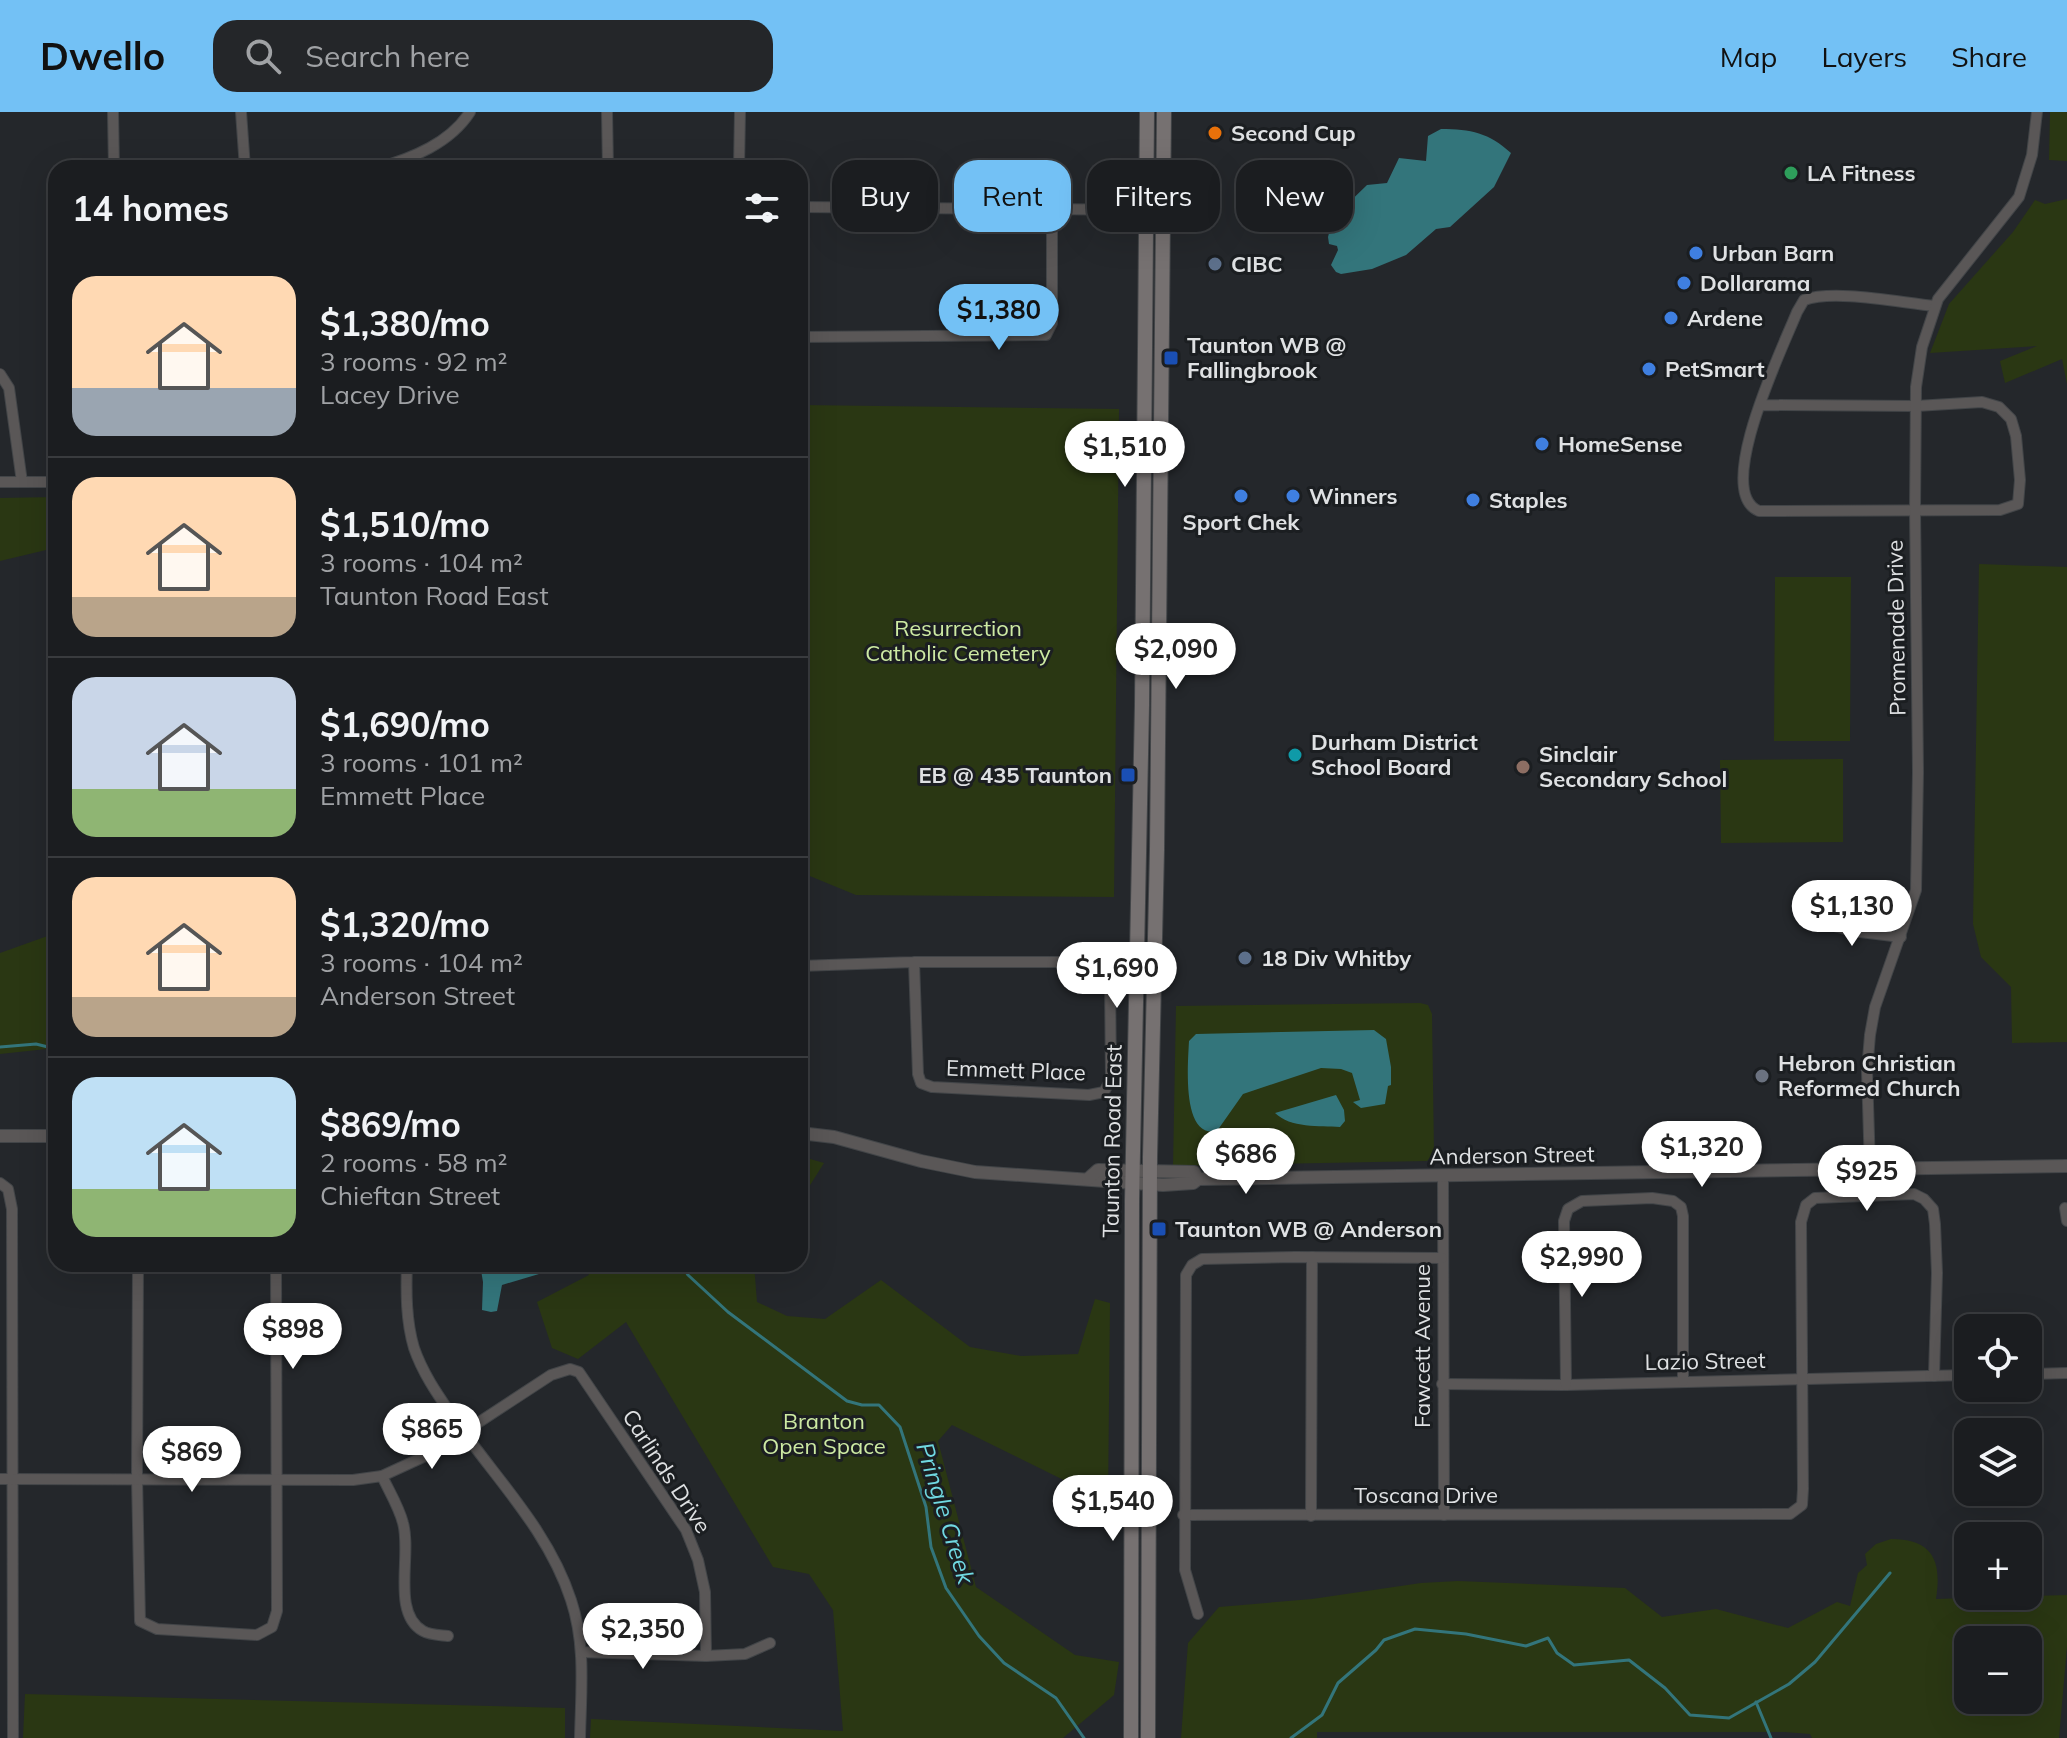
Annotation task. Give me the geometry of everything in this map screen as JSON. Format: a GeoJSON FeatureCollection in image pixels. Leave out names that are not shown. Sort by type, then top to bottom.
{"type":"FeatureCollection","features":[{"type":"Feature","properties":{"kind":"main road","name":"Taunton Road East"},"geometry":{"type":"LineString","coordinates":[[1147,112],[1147,160]]}},
{"type":"Feature","properties":{"kind":"main road","name":"Taunton Road East"},"geometry":{"type":"LineString","coordinates":[[1148,1738],[1150,1178],[1157,850],[1164,112]]}},
{"type":"Feature","properties":{"kind":"main road","name":"Taunton Road East"},"geometry":{"type":"LineString","coordinates":[[1131,1738],[1133,1178],[1147,232]]}},
{"type":"Feature","properties":{"kind":"main road"},"geometry":{"type":"LineString","coordinates":[[1132,1501],[1150,1501]]}},
{"type":"Feature","properties":{"kind":"main road"},"geometry":{"type":"LineString","coordinates":[[1132,1584],[1149,1583]]}},
{"type":"Feature","properties":{"kind":"street"},"geometry":{"type":"LineString","coordinates":[[113,112],[114,160]]}},
{"type":"Feature","properties":{"kind":"street"},"geometry":{"type":"LineString","coordinates":[[241,112],[244,160]]}},
{"type":"Feature","properties":{"kind":"street"},"geometry":{"type":"LineString","coordinates":[[407,160],[458,130],[470,112]]}},
{"type":"Feature","properties":{"kind":"street"},"geometry":{"type":"LineString","coordinates":[[607,112],[608,160]]}},
{"type":"Feature","properties":{"kind":"street"},"geometry":{"type":"LineString","coordinates":[[739,160],[740,112]]}},
{"type":"Feature","properties":{"kind":"street","name":"Promenade Drive"},"geometry":{"type":"LineString","coordinates":[[1870,1169],[1867,1071],[1870,1035],[1875,1007],[1916,890],[1916,406],[1922,347],[1938,299],[2019,197],[2032,155],[2037,112]]}},
{"type":"Feature","properties":{"kind":"street"},"geometry":{"type":"LineString","coordinates":[[808,207],[954,209]]}},
{"type":"Feature","properties":{"kind":"street"},"geometry":{"type":"LineString","coordinates":[[808,337],[1046,335],[1052,323],[1052,232]]}},
{"type":"Feature","properties":{"kind":"street"},"geometry":{"type":"LineString","coordinates":[[1760,405],[1916,406],[1982,402],[1999,407],[2011,419],[2020,480],[2018,504],[2000,510],[1826,512],[1753,509],[1744,496],[1742,479],[1747,441],[1760,405],[1804,300],[1814,296],[1844,297],[1935,306]]}},
{"type":"Feature","properties":{"kind":"street"},"geometry":{"type":"LineString","coordinates":[[0,374],[9,388],[22,482]]}},
{"type":"Feature","properties":{"kind":"street"},"geometry":{"type":"LineString","coordinates":[[0,482],[48,482]]}},
{"type":"Feature","properties":{"kind":"street"},"geometry":{"type":"LineString","coordinates":[[1810,919],[1852,931],[1901,937]]}},
{"type":"Feature","properties":{"kind":"street","name":"Emmett Place"},"geometry":{"type":"LineString","coordinates":[[808,966],[914,962],[1094,962],[1104,968],[1110,979],[1111,1079],[1104,1092],[1089,1095],[963,1089],[932,1087],[921,1083],[918,1074],[914,962]]}},
{"type":"Feature","properties":{"kind":"street","name":"Anderson Street"},"geometry":{"type":"LineString","coordinates":[[808,1134],[834,1137],[975,1172],[1088,1179],[1098,1170],[1133,1178],[1194,1172],[1198,1179],[2067,1166]]}},
{"type":"Feature","properties":{"kind":"street"},"geometry":{"type":"LineString","coordinates":[[0,1136],[48,1136]]}},
{"type":"Feature","properties":{"kind":"street","name":"Fawcett Avenue"},"geometry":{"type":"LineString","coordinates":[[1443,1176],[1444,1515]]}},
{"type":"Feature","properties":{"kind":"street"},"geometry":{"type":"LineString","coordinates":[[0,1183],[8,1189],[12,1209],[6,1479],[13,1738]]}},
{"type":"Feature","properties":{"kind":"street"},"geometry":{"type":"LineString","coordinates":[[1801,1380],[1801,1222],[1806,1205],[1815,1198],[1914,1194],[1933,1209],[1935,1224],[1934,1376]]}},
{"type":"Feature","properties":{"kind":"street"},"geometry":{"type":"LineString","coordinates":[[1566,1385],[1564,1221],[1568,1209],[1582,1201],[1652,1198],[1673,1201],[1681,1207],[1683,1216],[1683,1381]]}},
{"type":"Feature","properties":{"kind":"street"},"geometry":{"type":"LineString","coordinates":[[2065,1208],[2067,1221]]}},
{"type":"Feature","properties":{"kind":"street"},"geometry":{"type":"LineString","coordinates":[[1311,1516],[1312,1257]]}},
{"type":"Feature","properties":{"kind":"street"},"geometry":{"type":"LineString","coordinates":[[1198,1614],[1185,1570],[1183,1515],[1186,1275],[1192,1265],[1202,1259],[1442,1258]]}},
{"type":"Feature","properties":{"kind":"street"},"geometry":{"type":"LineString","coordinates":[[138,1272],[140,1621],[157,1629],[257,1635],[272,1627],[277,1611],[276,1272]]}},
{"type":"Feature","properties":{"kind":"street"},"geometry":{"type":"LineString","coordinates":[[407,1272],[408,1321],[427,1380],[546,1542],[571,1598],[580,1633],[580,1738]]}},
{"type":"Feature","properties":{"kind":"street","name":"Carlinds Drive"},"geometry":{"type":"LineString","coordinates":[[463,1432],[551,1375],[570,1369],[579,1372],[686,1530],[698,1560],[705,1592],[706,1656]]}},
{"type":"Feature","properties":{"kind":"street"},"geometry":{"type":"LineString","coordinates":[[2042,1374],[2067,1373]]}},
{"type":"Feature","properties":{"kind":"street","name":"Lazio Street"},"geometry":{"type":"LineString","coordinates":[[1442,1384],[1566,1385],[1954,1375]]}},
{"type":"Feature","properties":{"kind":"street","name":"Toscana Drive"},"geometry":{"type":"LineString","coordinates":[[1183,1515],[1790,1514],[1802,1505],[1801,1380]]}},
{"type":"Feature","properties":{"kind":"street"},"geometry":{"type":"LineString","coordinates":[[6,1479],[353,1480],[382,1476],[432,1453],[463,1432]]}},
{"type":"Feature","properties":{"kind":"street"},"geometry":{"type":"LineString","coordinates":[[382,1476],[403,1523],[407,1551],[405,1606],[413,1623],[425,1633],[448,1636]]}},
{"type":"Feature","properties":{"kind":"street"},"geometry":{"type":"LineString","coordinates":[[0,1626],[12,1626]]}},
{"type":"Feature","properties":{"kind":"street"},"geometry":{"type":"LineString","coordinates":[[581,1652],[706,1656],[745,1654],[770,1643]]}},
{"type":"Feature","properties":{"kind":"green space"},"geometry":{"type":"Polygon","coordinates":[[[2050,112],[2067,112],[2067,161],[2049,160],[2050,112]]]}},
{"type":"Feature","properties":{"kind":"green space"},"geometry":{"type":"Polygon","coordinates":[[[2067,199],[2067,384],[2062,359],[2005,383],[2000,361],[2037,346],[1930,353],[1949,304],[2013,232],[2035,200],[2045,204],[2067,199]]]}},
{"type":"Feature","properties":{"kind":"green space","name":"Resurrection Catholic Cemetery"},"geometry":{"type":"Polygon","coordinates":[[[808,405],[1119,409],[1114,897],[856,895],[808,875],[808,405]]]}},
{"type":"Feature","properties":{"kind":"green space"},"geometry":{"type":"Polygon","coordinates":[[[48,497],[48,556],[46,550],[0,561],[0,498],[48,497]]]}},
{"type":"Feature","properties":{"kind":"green space"},"geometry":{"type":"Polygon","coordinates":[[[1979,564],[2067,567],[2067,1042],[2012,1043],[2011,987],[1981,957],[1973,924],[1979,564]]]}},
{"type":"Feature","properties":{"kind":"green space"},"geometry":{"type":"Polygon","coordinates":[[[1775,577],[1851,577],[1850,741],[1774,741],[1775,577]]]}},
{"type":"Feature","properties":{"kind":"green space"},"geometry":{"type":"Polygon","coordinates":[[[1843,759],[1843,842],[1721,843],[1720,760],[1843,759]]]}},
{"type":"Feature","properties":{"kind":"green space"},"geometry":{"type":"Polygon","coordinates":[[[48,936],[48,1049],[0,1054],[0,953],[48,936]]]}},
{"type":"Feature","properties":{"kind":"green space"},"geometry":{"type":"Polygon","coordinates":[[[1428,1005],[1432,1014],[1434,1153],[1427,1161],[1173,1166],[1176,1006],[1428,1005]]]}},
{"type":"Feature","properties":{"kind":"green space"},"geometry":{"type":"Polygon","coordinates":[[[808,1158],[824,1163],[808,1188],[808,1158]]]}},
{"type":"Feature","properties":{"kind":"green space","name":"Branton Open Space"},"geometry":{"type":"Polygon","coordinates":[[[587,1272],[755,1272],[757,1302],[787,1316],[825,1319],[881,1280],[970,1347],[1021,1356],[1078,1354],[1095,1299],[1110,1303],[1108,1502],[952,1425],[938,1441],[976,1587],[1075,1655],[1119,1662],[1114,1695],[1063,1738],[590,1738],[591,1719],[843,1731],[833,1610],[809,1574],[773,1567],[626,1322],[578,1359],[552,1348],[537,1302],[589,1275],[587,1272]]]}},
{"type":"Feature","properties":{"kind":"green space"},"geometry":{"type":"Polygon","coordinates":[[[1891,1539],[1917,1543],[1925,1548],[1935,1563],[1936,1599],[1954,1598],[1954,1610],[2042,1610],[2042,1596],[2067,1595],[2067,1647],[2059,1738],[1812,1738],[1810,1734],[1785,1732],[1317,1732],[1317,1738],[1181,1738],[1188,1643],[1219,1607],[1458,1581],[1625,1588],[1662,1617],[1716,1609],[1788,1628],[1837,1602],[1850,1606],[1858,1573],[1867,1565],[1865,1554],[1876,1544],[1891,1539]]]}},
{"type":"Feature","properties":{"kind":"green space"},"geometry":{"type":"Polygon","coordinates":[[[25,1694],[565,1708],[565,1738],[23,1738],[25,1694]]]}},
{"type":"Feature","properties":{"kind":"water"},"geometry":{"type":"Polygon","coordinates":[[[1441,129],[1462,130],[1495,141],[1511,153],[1494,187],[1450,227],[1436,229],[1406,255],[1372,269],[1341,274],[1336,272],[1331,265],[1338,250],[1337,246],[1329,244],[1329,232],[1353,232],[1353,199],[1367,185],[1387,183],[1399,158],[1426,161],[1428,136],[1441,129]]]}},
{"type":"Feature","properties":{"kind":"water"},"geometry":{"type":"Polygon","coordinates":[[[1374,1030],[1386,1039],[1391,1067],[1391,1085],[1388,1086],[1385,1104],[1361,1108],[1353,1102],[1360,1100],[1352,1073],[1321,1068],[1243,1094],[1217,1131],[1205,1130],[1197,1123],[1192,1112],[1188,1081],[1189,1041],[1196,1034],[1374,1030]]]}},
{"type":"Feature","properties":{"kind":"water"},"geometry":{"type":"Polygon","coordinates":[[[1336,1095],[1344,1110],[1345,1121],[1340,1127],[1297,1124],[1275,1113],[1336,1095]]]}},
{"type":"Feature","properties":{"kind":"water"},"geometry":{"type":"Polygon","coordinates":[[[481,1272],[546,1272],[502,1285],[497,1311],[491,1312],[482,1310],[481,1272]]]}},
{"type":"Feature","properties":{"kind":"waterway","name":"Pringle Creek"},"geometry":{"type":"LineString","coordinates":[[0,1047],[36,1044],[48,1047]]}},
{"type":"Feature","properties":{"kind":"waterway","name":"Pringle Creek"},"geometry":{"type":"LineString","coordinates":[[686,1272],[728,1312],[847,1401],[879,1405],[900,1427],[926,1507],[931,1547],[946,1588],[979,1636],[1004,1663],[1056,1698],[1084,1738]]}},
{"type":"Feature","properties":{"kind":"waterway","name":"Pringle Creek"},"geometry":{"type":"LineString","coordinates":[[1291,1738],[1322,1715],[1338,1683],[1384,1640],[1415,1629],[1466,1634],[1526,1646],[1548,1638],[1557,1653],[1574,1665],[1629,1660],[1665,1688],[1690,1715],[1729,1718],[1789,1684],[1815,1662],[1890,1573]]}},
{"type":"Feature","properties":{"kind":"waterway","name":"Pringle Creek"},"geometry":{"type":"LineString","coordinates":[[1756,1702],[1771,1738]]}},
{"type":"Feature","properties":{"kind":"place","name":"Second Cup"},"geometry":{"type":"Point","coordinates":[1215,133]}},
{"type":"Feature","properties":{"kind":"place","name":"LA Fitness"},"geometry":{"type":"Point","coordinates":[1791,173]}},
{"type":"Feature","properties":{"kind":"place","name":"Urban Barn"},"geometry":{"type":"Point","coordinates":[1696,253]}},
{"type":"Feature","properties":{"kind":"place","name":"CIBC"},"geometry":{"type":"Point","coordinates":[1215,264]}},
{"type":"Feature","properties":{"kind":"place","name":"Dollarama"},"geometry":{"type":"Point","coordinates":[1684,283]}},
{"type":"Feature","properties":{"kind":"place","name":"Ardene"},"geometry":{"type":"Point","coordinates":[1671,318]}},
{"type":"Feature","properties":{"kind":"place","name":"Taunton WB @ Fallingbrook"},"geometry":{"type":"Point","coordinates":[1171,358]}},
{"type":"Feature","properties":{"kind":"place","name":"PetSmart"},"geometry":{"type":"Point","coordinates":[1649,369]}},
{"type":"Feature","properties":{"kind":"place","name":"HomeSense"},"geometry":{"type":"Point","coordinates":[1542,444]}},
{"type":"Feature","properties":{"kind":"place","name":"Sport Chek"},"geometry":{"type":"Point","coordinates":[1241,496]}},
{"type":"Feature","properties":{"kind":"place","name":"Winners"},"geometry":{"type":"Point","coordinates":[1293,496]}},
{"type":"Feature","properties":{"kind":"place","name":"Staples"},"geometry":{"type":"Point","coordinates":[1473,500]}},
{"type":"Feature","properties":{"kind":"place","name":"Durham District School Board"},"geometry":{"type":"Point","coordinates":[1295,755]}},
{"type":"Feature","properties":{"kind":"place","name":"Sinclair Secondary School"},"geometry":{"type":"Point","coordinates":[1523,767]}},
{"type":"Feature","properties":{"kind":"place","name":"EB @ 435 Taunton"},"geometry":{"type":"Point","coordinates":[1128,775]}},
{"type":"Feature","properties":{"kind":"place","name":"18 Div Whitby"},"geometry":{"type":"Point","coordinates":[1245,958]}},
{"type":"Feature","properties":{"kind":"place","name":"Hebron Christian Reformed Church"},"geometry":{"type":"Point","coordinates":[1762,1076]}},
{"type":"Feature","properties":{"kind":"place","name":"Taunton WB @ Anderson"},"geometry":{"type":"Point","coordinates":[1159,1229]}}]}
